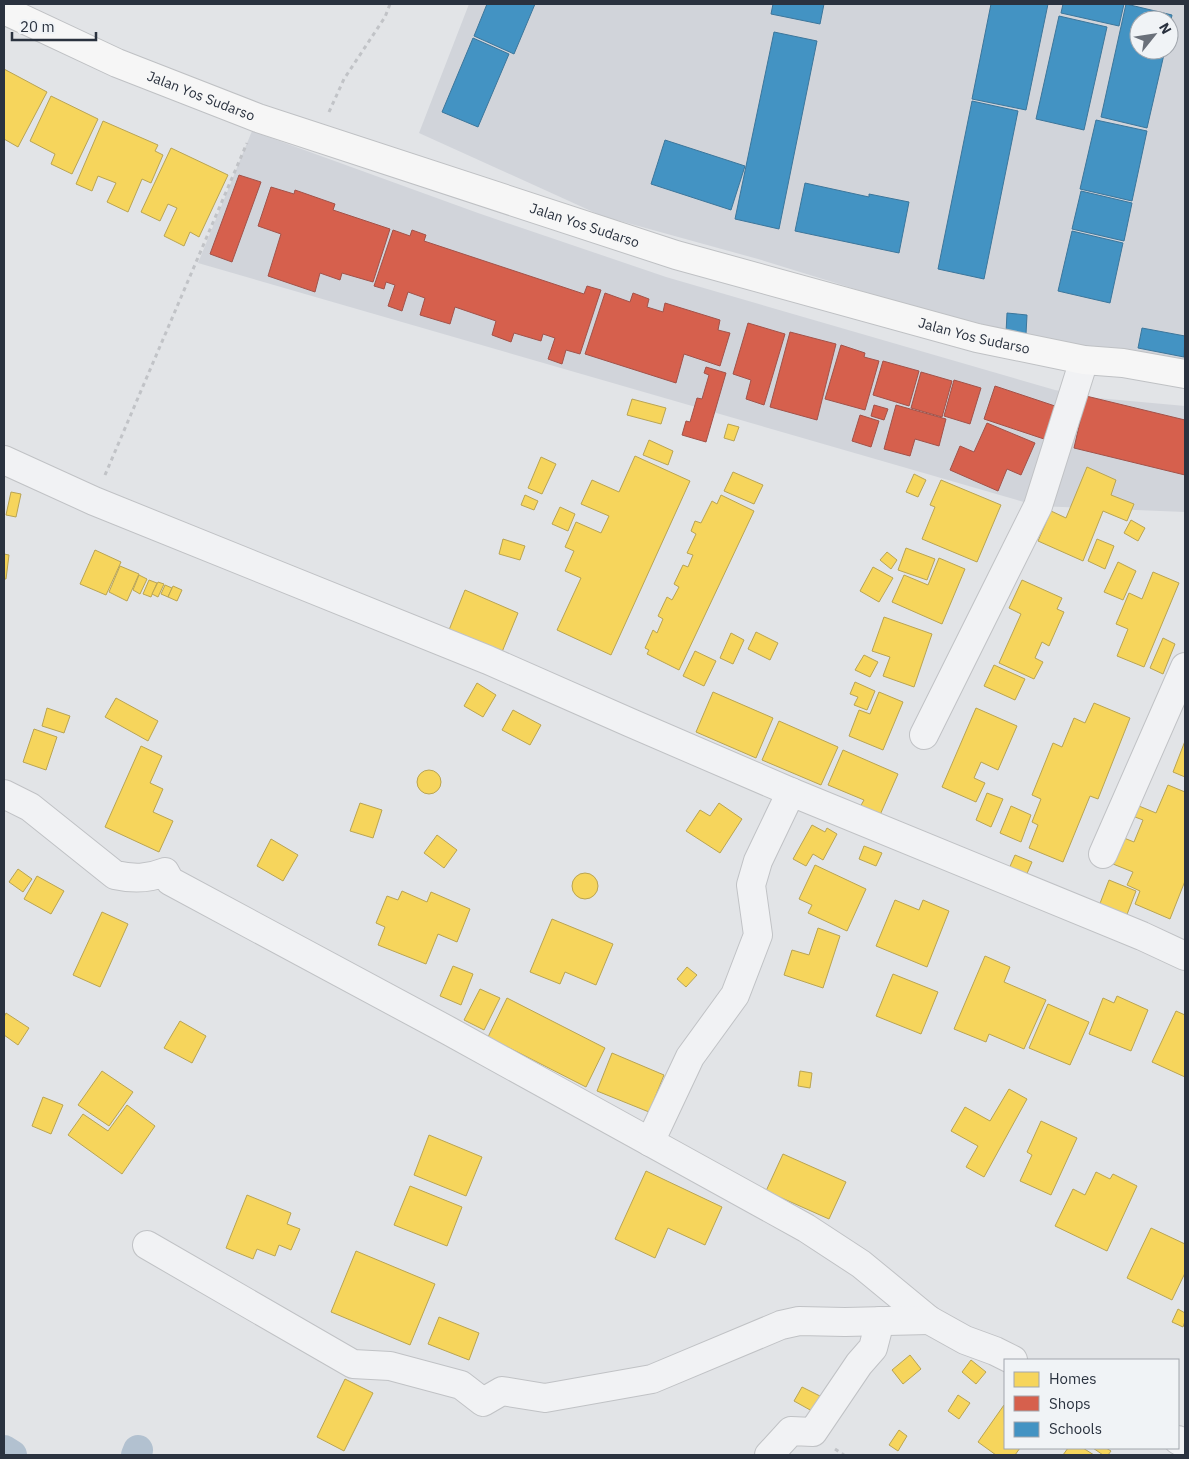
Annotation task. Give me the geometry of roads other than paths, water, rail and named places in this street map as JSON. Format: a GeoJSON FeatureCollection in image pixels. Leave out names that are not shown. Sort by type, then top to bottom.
{"type":"FeatureCollection","features":[{"type":"Feature","properties":{"kind":"main road","name":"Jalan Yos Sudarso"},"geometry":{"type":"LineString","coordinates":[[4,10],[117,63],[258,118],[676,255],[977,338],[1084,360],[1123,363],[1185,374]]}},
{"type":"Feature","properties":{"kind":"street"},"geometry":{"type":"LineString","coordinates":[[924,735],[1038,506],[1084,360]]}},
{"type":"Feature","properties":{"kind":"street"},"geometry":{"type":"LineString","coordinates":[[4,460],[94,501],[488,660],[631,724],[791,792],[1142,936],[1185,956]]}},
{"type":"Feature","properties":{"kind":"street"},"geometry":{"type":"LineString","coordinates":[[1103,854],[1185,667]]}},
{"type":"Feature","properties":{"kind":"street"},"geometry":{"type":"LineString","coordinates":[[650,1142],[690,1057],[735,995],[758,935],[750,885],[758,861],[791,792]]}},
{"type":"Feature","properties":{"kind":"street"},"geometry":{"type":"LineString","coordinates":[[4,794],[30,807],[115,876],[130,878],[151,877],[165,872],[170,881],[440,1026],[806,1228],[861,1264],[929,1320],[965,1340],[1011,1359]]}},
{"type":"Feature","properties":{"kind":"street"},"geometry":{"type":"LineString","coordinates":[[147,1245],[353,1364],[390,1366],[461,1385],[483,1402],[502,1391],[545,1398],[652,1379],[781,1325],[799,1321],[929,1320]]}},
{"type":"Feature","properties":{"kind":"street"},"geometry":{"type":"LineString","coordinates":[[769,1455],[791,1431],[813,1432],[859,1364],[873,1348],[880,1321]]}},
{"type":"Feature","properties":{"kind":"waterway"},"geometry":{"type":"LineString","coordinates":[[4,1450],[12,1455]]}},
{"type":"Feature","properties":{"kind":"waterway"},"geometry":{"type":"LineString","coordinates":[[136,1455],[138,1450]]}}]}
